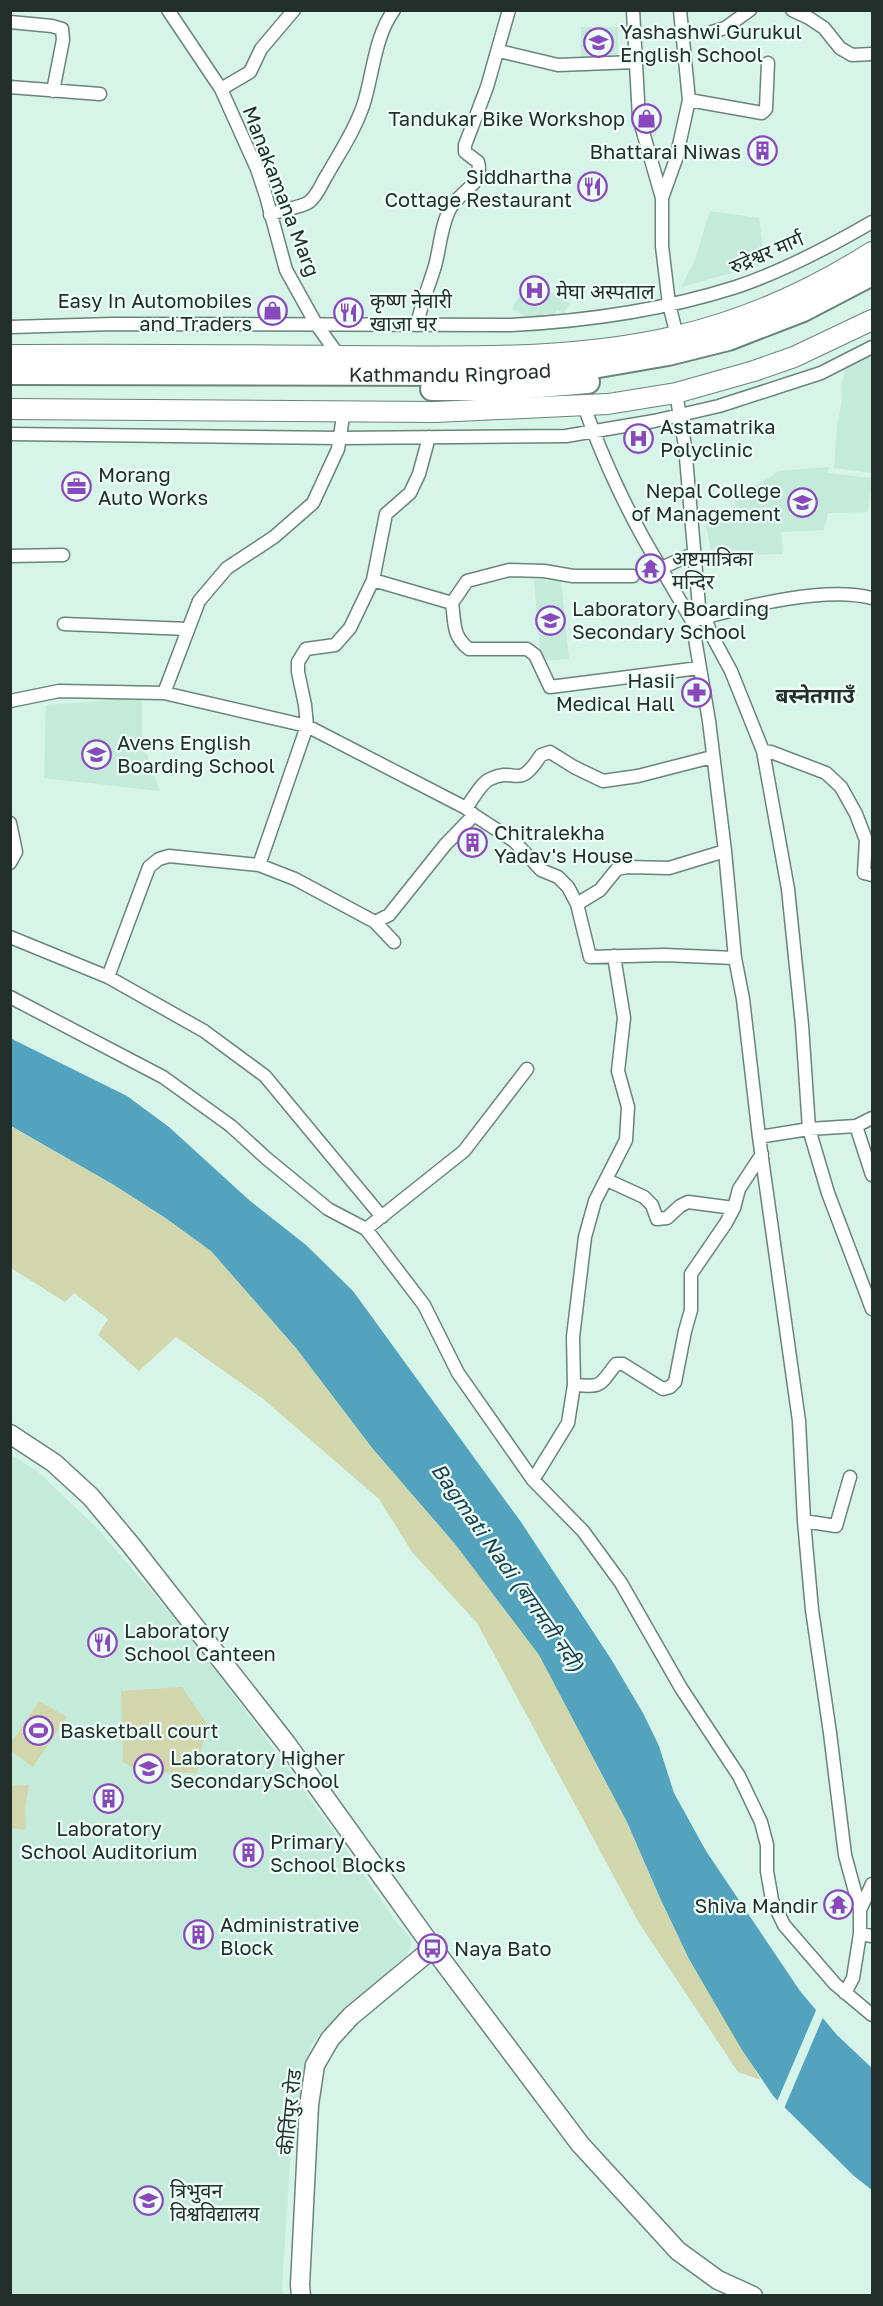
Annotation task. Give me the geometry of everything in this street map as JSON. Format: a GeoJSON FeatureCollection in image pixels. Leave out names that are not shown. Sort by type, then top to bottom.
{"type":"FeatureCollection","features":[{"type":"Feature","properties":{"kind":"highway","name":"Kathmandu Ringroad"},"geometry":{"type":"LineString","coordinates":[[10,373],[471,374],[592,368],[668,354],[728,339],[803,310],[873,274]]}},
{"type":"Feature","properties":{"kind":"highway","name":"Kathmandu Ringroad"},"geometry":{"type":"LineString","coordinates":[[10,388],[466,389],[583,383],[650,373],[754,346],[806,326],[873,291]]}},
{"type":"Feature","properties":{"kind":"main road"},"geometry":{"type":"LineString","coordinates":[[10,355],[475,356],[557,354],[622,347],[718,325],[819,283],[873,252]]}},
{"type":"Feature","properties":{"kind":"main road"},"geometry":{"type":"LineString","coordinates":[[10,409],[472,412],[584,406],[676,393],[794,357],[873,320]]}},
{"type":"Feature","properties":{"kind":"main road"},"geometry":{"type":"LineString","coordinates":[[10,1434],[54,1463],[91,1497],[130,1545],[286,1743],[433,1948],[580,2144],[678,2251],[718,2280],[753,2295]]}},
{"type":"Feature","properties":{"kind":"main road","name":"कीर्तिपुर रोड"},"geometry":{"type":"LineString","coordinates":[[301,2295],[309,2105],[315,2065],[330,2039],[351,2016],[433,1948]]}},
{"type":"Feature","properties":{"kind":"street","name":"Manakamana Marg"},"geometry":{"type":"LineString","coordinates":[[168,10],[221,89],[257,170],[286,270],[316,324],[339,356]]}},
{"type":"Feature","properties":{"kind":"street"},"geometry":{"type":"LineString","coordinates":[[221,89],[250,72],[261,49],[294,10]]}},
{"type":"Feature","properties":{"kind":"street"},"geometry":{"type":"LineString","coordinates":[[270,215],[282,209],[307,204],[315,196],[350,138],[362,108],[381,38],[394,10]]}},
{"type":"Feature","properties":{"kind":"street"},"geometry":{"type":"LineString","coordinates":[[417,325],[420,306],[435,268],[452,206],[474,183],[480,170],[478,162],[465,152],[465,145],[499,51],[509,10]]}},
{"type":"Feature","properties":{"kind":"street"},"geometry":{"type":"LineString","coordinates":[[633,10],[639,118],[662,198],[662,246],[669,304],[677,336]]}},
{"type":"Feature","properties":{"kind":"street"},"geometry":{"type":"LineString","coordinates":[[662,198],[676,159],[689,100],[680,10]]}},
{"type":"Feature","properties":{"kind":"street"},"geometry":{"type":"LineString","coordinates":[[712,32],[725,28],[750,10]]}},
{"type":"Feature","properties":{"kind":"street"},"geometry":{"type":"LineString","coordinates":[[792,10],[824,28],[840,48],[852,55],[873,54]]}},
{"type":"Feature","properties":{"kind":"street"},"geometry":{"type":"LineString","coordinates":[[10,22],[62,29],[63,40],[53,91]]}},
{"type":"Feature","properties":{"kind":"street"},"geometry":{"type":"LineString","coordinates":[[499,51],[558,65],[635,62]]}},
{"type":"Feature","properties":{"kind":"street"},"geometry":{"type":"LineString","coordinates":[[689,100],[762,113],[766,109],[768,63]]}},
{"type":"Feature","properties":{"kind":"street"},"geometry":{"type":"LineString","coordinates":[[10,87],[100,94]]}},
{"type":"Feature","properties":{"kind":"street","name":"रुद्रेश्वर मार्ग"},"geometry":{"type":"LineString","coordinates":[[10,327],[112,324],[511,326],[574,322],[696,299],[739,286],[795,263],[873,222]]}},
{"type":"Feature","properties":{"kind":"street"},"geometry":{"type":"LineString","coordinates":[[10,434],[340,438],[566,436],[719,406],[821,373],[873,347]]}},
{"type":"Feature","properties":{"kind":"street"},"geometry":{"type":"LineString","coordinates":[[676,393],[681,415],[695,553],[699,668],[709,721],[735,958],[743,999],[759,1137],[799,1421],[804,1521],[812,1610],[845,1855],[866,1935],[853,1978],[840,1989]]}},
{"type":"Feature","properties":{"kind":"street"},"geometry":{"type":"LineString","coordinates":[[584,406],[593,432],[647,546],[711,634],[731,671],[764,751],[788,889],[802,1025],[809,1129],[828,1193],[873,1309]]}},
{"type":"Feature","properties":{"kind":"street"},"geometry":{"type":"LineString","coordinates":[[164,693],[199,601],[226,568],[274,537],[313,503],[338,449],[344,410]]}},
{"type":"Feature","properties":{"kind":"street"},"geometry":{"type":"LineString","coordinates":[[259,865],[307,726],[298,662],[306,649],[335,645],[351,628],[373,580],[386,514],[410,493],[419,474],[429,437]]}},
{"type":"Feature","properties":{"kind":"street"},"geometry":{"type":"LineString","coordinates":[[661,568],[695,553]]}},
{"type":"Feature","properties":{"kind":"street"},"geometry":{"type":"LineString","coordinates":[[10,556],[63,555]]}},
{"type":"Feature","properties":{"kind":"street"},"geometry":{"type":"LineString","coordinates":[[633,576],[573,576],[544,571],[509,570],[467,581],[452,603],[456,637],[469,649],[527,649],[535,655],[550,687],[699,668]]}},
{"type":"Feature","properties":{"kind":"street"},"geometry":{"type":"LineString","coordinates":[[373,580],[452,603]]}},
{"type":"Feature","properties":{"kind":"street"},"geometry":{"type":"LineString","coordinates":[[699,619],[774,600],[835,595],[873,598]]}},
{"type":"Feature","properties":{"kind":"street"},"geometry":{"type":"LineString","coordinates":[[64,624],[189,629]]}},
{"type":"Feature","properties":{"kind":"street"},"geometry":{"type":"LineString","coordinates":[[10,701],[59,691],[164,693],[307,726],[470,811],[514,841],[541,870],[558,877],[568,887],[577,904],[590,957],[664,955],[735,958]]}},
{"type":"Feature","properties":{"kind":"street"},"geometry":{"type":"LineString","coordinates":[[764,751],[826,773],[841,787],[856,814],[866,840],[864,873],[873,875]]}},
{"type":"Feature","properties":{"kind":"street"},"geometry":{"type":"LineString","coordinates":[[375,922],[389,915],[445,844],[470,811],[487,779],[524,776],[541,755],[550,752],[603,781],[638,776],[712,756]]}},
{"type":"Feature","properties":{"kind":"street"},"geometry":{"type":"LineString","coordinates":[[10,822],[16,852],[10,863]]}},
{"type":"Feature","properties":{"kind":"street"},"geometry":{"type":"LineString","coordinates":[[577,904],[600,890],[617,869],[627,867],[669,868],[725,851]]}},
{"type":"Feature","properties":{"kind":"street"},"geometry":{"type":"LineString","coordinates":[[108,977],[149,867],[159,859],[168,856],[259,865],[295,879],[375,922],[394,942]]}},
{"type":"Feature","properties":{"kind":"street"},"geometry":{"type":"LineString","coordinates":[[10,937],[108,977],[204,1030],[265,1077],[382,1217]]}},
{"type":"Feature","properties":{"kind":"street"},"geometry":{"type":"LineString","coordinates":[[533,1480],[568,1423],[574,1385],[573,1337],[585,1238],[596,1201],[626,1140],[628,1107],[618,1071],[624,1018],[614,956]]}},
{"type":"Feature","properties":{"kind":"street"},"geometry":{"type":"LineString","coordinates":[[10,997],[44,1012],[163,1077],[231,1126],[328,1209],[366,1229],[424,1305],[458,1373],[533,1480],[583,1531],[621,1583],[681,1688],[739,1776],[761,1822],[767,1845],[767,1871],[772,1899],[784,1925],[840,1989],[873,2015]]}},
{"type":"Feature","properties":{"kind":"street"},"geometry":{"type":"LineString","coordinates":[[366,1229],[464,1151],[527,1069]]}},
{"type":"Feature","properties":{"kind":"street"},"geometry":{"type":"LineString","coordinates":[[759,1137],[809,1129],[856,1126],[873,1118]]}},
{"type":"Feature","properties":{"kind":"street"},"geometry":{"type":"LineString","coordinates":[[856,1126],[873,1175]]}},
{"type":"Feature","properties":{"kind":"street"},"geometry":{"type":"LineString","coordinates":[[574,1385],[595,1387],[616,1364],[623,1364],[663,1389],[675,1383],[691,1310],[691,1274],[734,1208],[739,1189],[762,1154]]}},
{"type":"Feature","properties":{"kind":"street"},"geometry":{"type":"LineString","coordinates":[[607,1180],[644,1197],[652,1205],[657,1219],[667,1218],[688,1202],[734,1208]]}},
{"type":"Feature","properties":{"kind":"street"},"geometry":{"type":"LineString","coordinates":[[804,1521],[836,1526],[850,1477]]}},
{"type":"Feature","properties":{"kind":"street"},"geometry":{"type":"LineString","coordinates":[[860,1910],[873,1884]]}},
{"type":"Feature","properties":{"kind":"shaded area","name":"Yashashwi Gurukul English School"},"geometry":{"type":"Polygon","coordinates":[[[581,27],[618,27],[618,57],[581,57],[581,27]]]}},
{"type":"Feature","properties":{"kind":"shaded area"},"geometry":{"type":"Polygon","coordinates":[[[710,211],[759,218],[765,264],[681,287],[694,262],[710,211]]]}},
{"type":"Feature","properties":{"kind":"shaded area","name":"मेघा अस्पताल"},"geometry":{"type":"Polygon","coordinates":[[[528,280],[570,303],[564,313],[557,310],[553,318],[544,313],[541,319],[533,314],[531,319],[512,309],[528,280]]]}},
{"type":"Feature","properties":{"kind":"shaded area"},"geometry":{"type":"Polygon","coordinates":[[[872,355],[872,473],[834,468],[837,425],[842,400],[841,385],[847,364],[872,355]]]}},
{"type":"Feature","properties":{"kind":"shaded area","name":"Nepal College of Management"},"geometry":{"type":"Polygon","coordinates":[[[829,467],[828,473],[872,478],[868,512],[828,513],[824,530],[781,532],[783,554],[748,555],[711,551],[705,520],[737,517],[734,492],[761,483],[779,471],[829,467]]]}},
{"type":"Feature","properties":{"kind":"shaded area","name":"Laboratory Boarding Secondary School"},"geometry":{"type":"Polygon","coordinates":[[[545,579],[546,581],[561,580],[569,659],[541,661],[534,580],[545,579]]]}},
{"type":"Feature","properties":{"kind":"shaded area","name":"Avens English Boarding School"},"geometry":{"type":"Polygon","coordinates":[[[142,698],[142,741],[160,791],[44,778],[46,705],[142,698]]]}},
{"type":"Feature","properties":{"kind":"shaded area"},"geometry":{"type":"Polygon","coordinates":[[[10,1126],[114,1185],[211,1251],[296,1348],[373,1449],[455,1544],[539,1655],[627,1822],[689,1959],[761,2080],[738,2072],[639,1923],[477,1623],[412,1552],[379,1499],[262,1398],[176,1337],[139,1371],[98,1335],[108,1319],[74,1293],[65,1302],[11,1268],[10,1126]]]}},
{"type":"Feature","properties":{"kind":"shaded area","name":"Laboratory Higher SecondarySchool"},"geometry":{"type":"Polygon","coordinates":[[[10,1454],[37,1471],[96,1527],[182,1627],[331,1828],[397,1923],[409,1936],[411,1946],[406,1956],[323,2030],[312,2044],[304,2085],[293,2116],[283,2295],[11,2295],[10,1454]]]}},
{"type":"Feature","properties":{"kind":"shaded area"},"geometry":{"type":"Polygon","coordinates":[[[182,1687],[207,1724],[197,1773],[142,1772],[123,1762],[121,1691],[182,1687]]]}},
{"type":"Feature","properties":{"kind":"shaded area","name":"Basketball court"},"geometry":{"type":"Polygon","coordinates":[[[39,1701],[67,1717],[33,1767],[11,1751],[11,1743],[39,1701]]]}},
{"type":"Feature","properties":{"kind":"shaded area"},"geometry":{"type":"Polygon","coordinates":[[[29,1785],[25,1807],[26,1830],[11,1828],[11,1786],[29,1785]]]}},
{"type":"Feature","properties":{"kind":"water","name":"Bagmati Nadi (बागमती नदी)"},"geometry":{"type":"Polygon","coordinates":[[[10,1038],[127,1096],[169,1127],[249,1200],[306,1245],[353,1291],[521,1522],[611,1659],[643,1713],[659,1746],[674,1793],[706,1851],[800,1991],[837,2035],[872,2068],[872,2190],[854,2176],[774,2097],[742,2050],[689,1959],[627,1822],[539,1655],[455,1544],[373,1449],[296,1348],[211,1251],[114,1185],[11,1126],[10,1038]]]}},
{"type":"Feature","properties":{"kind":"pier"},"geometry":{"type":"Polygon","coordinates":[[[817,2008],[824,2015],[783,2111],[776,2104],[817,2008]]]}},
{"type":"Feature","properties":{"kind":"place","name":"Yashashwi Gurukul English School"},"geometry":{"type":"Point","coordinates":[599,42]}},
{"type":"Feature","properties":{"kind":"place","name":"Tandukar Bike Workshop"},"geometry":{"type":"Point","coordinates":[646,118]}},
{"type":"Feature","properties":{"kind":"place","name":"Bhattarai Niwas"},"geometry":{"type":"Point","coordinates":[762,151]}},
{"type":"Feature","properties":{"kind":"place","name":"Siddhartha Cottage Restaurant"},"geometry":{"type":"Point","coordinates":[593,187]}},
{"type":"Feature","properties":{"kind":"place","name":"मेघा अस्पताल"},"geometry":{"type":"Point","coordinates":[535,291]}},
{"type":"Feature","properties":{"kind":"place","name":"Easy In Automobiles and Traders"},"geometry":{"type":"Point","coordinates":[273,311]}},
{"type":"Feature","properties":{"kind":"place","name":"कृष्ण नेवारी खाजा घर"},"geometry":{"type":"Point","coordinates":[349,312]}},
{"type":"Feature","properties":{"kind":"place","name":"Astamatrika Polyclinic"},"geometry":{"type":"Point","coordinates":[639,438]}},
{"type":"Feature","properties":{"kind":"place","name":"Morang Auto Works"},"geometry":{"type":"Point","coordinates":[77,486]}},
{"type":"Feature","properties":{"kind":"place","name":"Nepal College of Management"},"geometry":{"type":"Point","coordinates":[802,502]}},
{"type":"Feature","properties":{"kind":"place","name":"अष्टमात्रिका मन्दिर"},"geometry":{"type":"Point","coordinates":[651,569]}},
{"type":"Feature","properties":{"kind":"place","name":"Laboratory Boarding Secondary School"},"geometry":{"type":"Point","coordinates":[551,620]}},
{"type":"Feature","properties":{"kind":"place","name":"Hasii Medical Hall"},"geometry":{"type":"Point","coordinates":[696,692]}},
{"type":"Feature","properties":{"kind":"place","name":"Avens English Boarding School"},"geometry":{"type":"Point","coordinates":[96,754]}},
{"type":"Feature","properties":{"kind":"place","name":"Chitralekha Yadav's House"},"geometry":{"type":"Point","coordinates":[473,843]}},
{"type":"Feature","properties":{"kind":"place","name":"Laboratory School Canteen"},"geometry":{"type":"Point","coordinates":[103,1642]}},
{"type":"Feature","properties":{"kind":"place","name":"Basketball court"},"geometry":{"type":"Point","coordinates":[39,1730]}},
{"type":"Feature","properties":{"kind":"place","name":"Laboratory Higher SecondarySchool"},"geometry":{"type":"Point","coordinates":[149,1769]}},
{"type":"Feature","properties":{"kind":"place","name":"Laboratory School Auditorium"},"geometry":{"type":"Point","coordinates":[109,1798]}},
{"type":"Feature","properties":{"kind":"place","name":"Primary School Blocks"},"geometry":{"type":"Point","coordinates":[249,1853]}},
{"type":"Feature","properties":{"kind":"place","name":"Shiva Mandir"},"geometry":{"type":"Point","coordinates":[839,1905]}},
{"type":"Feature","properties":{"kind":"place","name":"Administrative Block"},"geometry":{"type":"Point","coordinates":[199,1935]}},
{"type":"Feature","properties":{"kind":"place","name":"Naya Bato"},"geometry":{"type":"Point","coordinates":[433,1948]}},
{"type":"Feature","properties":{"kind":"place","name":"त्रिभुवन विश्वविद्यालय"},"geometry":{"type":"Point","coordinates":[149,2201]}},
{"type":"Feature","properties":{"kind":"district","name":"बस्नेतगाउँ"},"geometry":{"type":"Point","coordinates":[815,695]}}]}
